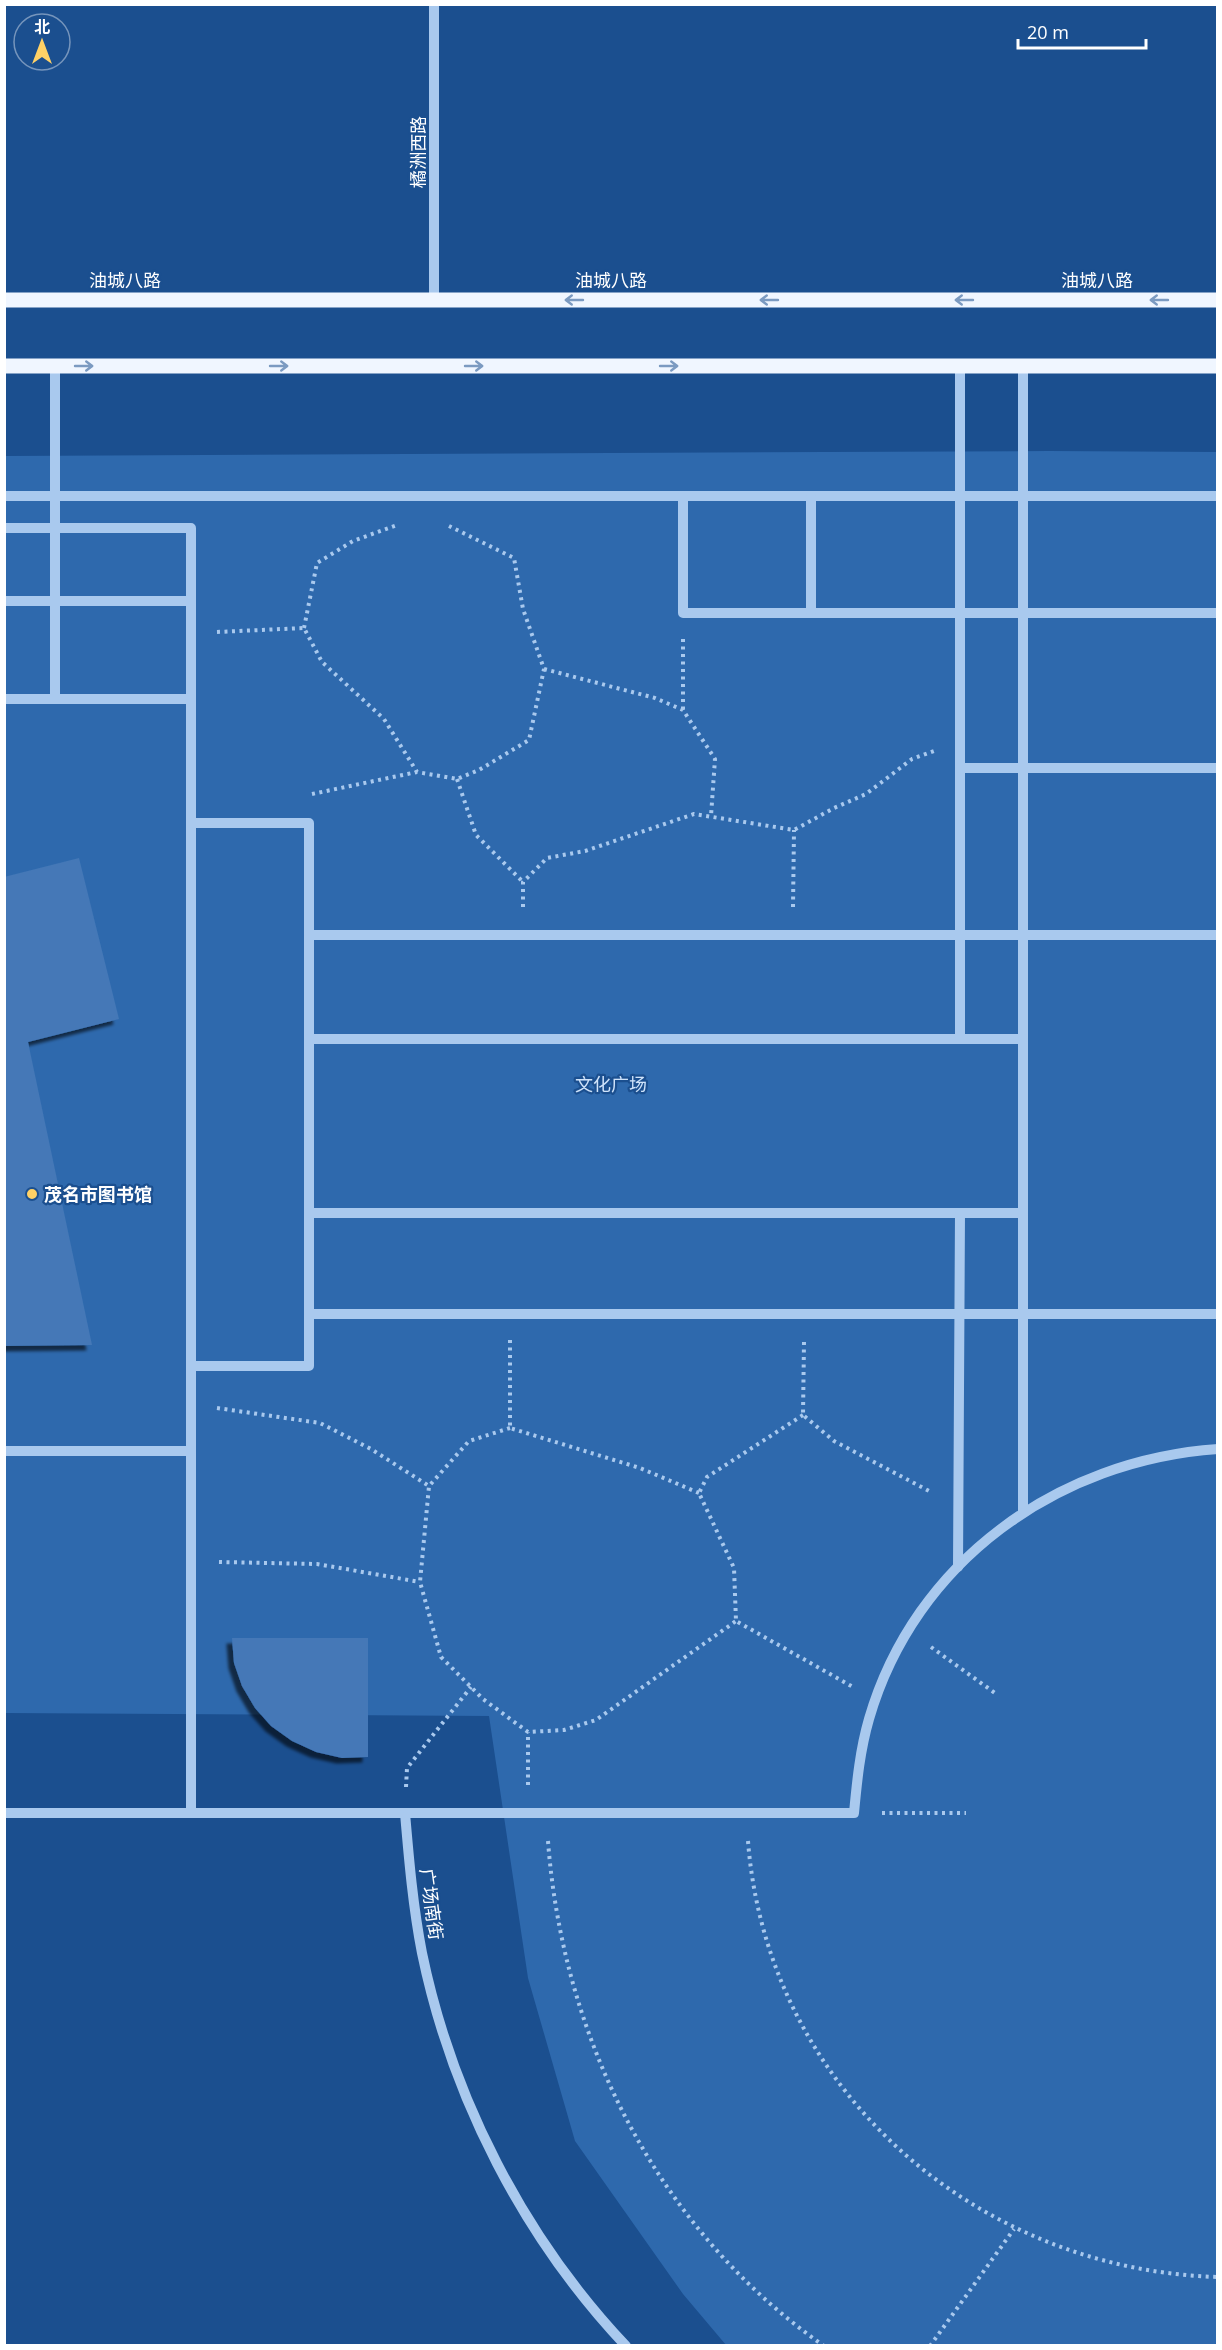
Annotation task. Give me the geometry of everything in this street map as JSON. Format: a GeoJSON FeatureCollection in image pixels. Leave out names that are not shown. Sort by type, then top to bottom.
{"type":"FeatureCollection","features":[{"type":"Feature","properties":{"kind":"main road","name":"油城八路"},"geometry":{"type":"LineString","coordinates":[[4,300],[1218,300]]}},
{"type":"Feature","properties":{"kind":"main road"},"geometry":{"type":"LineString","coordinates":[[4,366],[1218,366]]}},
{"type":"Feature","properties":{"kind":"street","name":"橘洲西路"},"geometry":{"type":"LineString","coordinates":[[434,4],[434,300]]}},
{"type":"Feature","properties":{"kind":"street"},"geometry":{"type":"LineString","coordinates":[[55,366],[55,699]]}},
{"type":"Feature","properties":{"kind":"street"},"geometry":{"type":"LineString","coordinates":[[960,366],[960,1039]]}},
{"type":"Feature","properties":{"kind":"street"},"geometry":{"type":"LineString","coordinates":[[1023,366],[1023,1512]]}},
{"type":"Feature","properties":{"kind":"street"},"geometry":{"type":"LineString","coordinates":[[4,496],[1218,496]]}},
{"type":"Feature","properties":{"kind":"street"},"geometry":{"type":"LineString","coordinates":[[683,496],[683,613],[1218,613]]}},
{"type":"Feature","properties":{"kind":"street"},"geometry":{"type":"LineString","coordinates":[[810,496],[810,613]]}},
{"type":"Feature","properties":{"kind":"street"},"geometry":{"type":"LineString","coordinates":[[4,528],[191,528],[191,1813]]}},
{"type":"Feature","properties":{"kind":"street"},"geometry":{"type":"LineString","coordinates":[[4,601],[191,601]]}},
{"type":"Feature","properties":{"kind":"street"},"geometry":{"type":"LineString","coordinates":[[4,699],[191,699]]}},
{"type":"Feature","properties":{"kind":"street"},"geometry":{"type":"LineString","coordinates":[[960,768],[1218,768]]}},
{"type":"Feature","properties":{"kind":"street"},"geometry":{"type":"LineString","coordinates":[[191,823],[309,823],[309,1366],[191,1366]]}},
{"type":"Feature","properties":{"kind":"street"},"geometry":{"type":"LineString","coordinates":[[309,935],[1218,935]]}},
{"type":"Feature","properties":{"kind":"street"},"geometry":{"type":"LineString","coordinates":[[309,1039],[1023,1039]]}},
{"type":"Feature","properties":{"kind":"street"},"geometry":{"type":"LineString","coordinates":[[309,1213],[1023,1213]]}},
{"type":"Feature","properties":{"kind":"street"},"geometry":{"type":"LineString","coordinates":[[958,1567],[960,1213]]}},
{"type":"Feature","properties":{"kind":"street"},"geometry":{"type":"LineString","coordinates":[[309,1314],[1218,1314]]}},
{"type":"Feature","properties":{"kind":"street"},"geometry":{"type":"LineString","coordinates":[[4,1813],[854,1813],[858,1765],[886,1673],[908,1631],[936,1592],[968,1556],[1023,1512],[1088,1477],[1134,1461],[1181,1451],[1218,1449]]}},
{"type":"Feature","properties":{"kind":"street"},"geometry":{"type":"LineString","coordinates":[[4,1451],[191,1451]]}},
{"type":"Feature","properties":{"kind":"street","name":"广场南街"},"geometry":{"type":"LineString","coordinates":[[405,1813],[411,1883],[422,1954],[439,2023],[463,2089],[493,2154],[527,2216],[567,2276],[626,2346]]}},
{"type":"Feature","properties":{"kind":"path"},"geometry":{"type":"LineString","coordinates":[[398,525],[353,541],[317,563],[304,628],[322,662],[384,719],[417,772]]}},
{"type":"Feature","properties":{"kind":"path"},"geometry":{"type":"LineString","coordinates":[[309,823],[309,795],[417,772],[457,779],[480,770],[529,740],[544,669],[524,609],[514,558],[447,525]]}},
{"type":"Feature","properties":{"kind":"path"},"geometry":{"type":"LineString","coordinates":[[683,613],[683,710],[715,759],[711,816]]}},
{"type":"Feature","properties":{"kind":"path"},"geometry":{"type":"LineString","coordinates":[[191,633],[304,628]]}},
{"type":"Feature","properties":{"kind":"path"},"geometry":{"type":"LineString","coordinates":[[544,669],[655,698],[683,710]]}},
{"type":"Feature","properties":{"kind":"path"},"geometry":{"type":"LineString","coordinates":[[522,935],[524,882],[547,858],[585,851],[694,814],[794,830],[866,794],[912,759],[931,752],[960,752]]}},
{"type":"Feature","properties":{"kind":"path"},"geometry":{"type":"LineString","coordinates":[[457,779],[476,835],[524,882]]}},
{"type":"Feature","properties":{"kind":"path"},"geometry":{"type":"LineString","coordinates":[[792,935],[794,830]]}},
{"type":"Feature","properties":{"kind":"path"},"geometry":{"type":"LineString","coordinates":[[510,1314],[510,1428]]}},
{"type":"Feature","properties":{"kind":"path"},"geometry":{"type":"LineString","coordinates":[[803,1415],[805,1314]]}},
{"type":"Feature","properties":{"kind":"path"},"geometry":{"type":"LineString","coordinates":[[191,1404],[320,1423],[371,1449],[429,1486]]}},
{"type":"Feature","properties":{"kind":"path"},"geometry":{"type":"LineString","coordinates":[[699,1493],[707,1477],[803,1415]]}},
{"type":"Feature","properties":{"kind":"path"},"geometry":{"type":"LineString","coordinates":[[803,1415],[834,1441],[959,1505]]}},
{"type":"Feature","properties":{"kind":"path"},"geometry":{"type":"LineString","coordinates":[[510,1428],[640,1468],[699,1493],[734,1568],[736,1621],[596,1720],[564,1730],[528,1732],[483,1699],[441,1657],[420,1582],[429,1486],[469,1442],[510,1428]]}},
{"type":"Feature","properties":{"kind":"path"},"geometry":{"type":"LineString","coordinates":[[191,1562],[317,1564],[420,1582]]}},
{"type":"Feature","properties":{"kind":"path"},"geometry":{"type":"LineString","coordinates":[[736,1621],[876,1700]]}},
{"type":"Feature","properties":{"kind":"path"},"geometry":{"type":"LineString","coordinates":[[908,1631],[995,1693]]}},
{"type":"Feature","properties":{"kind":"path"},"geometry":{"type":"LineString","coordinates":[[405,1813],[407,1768],[471,1687]]}},
{"type":"Feature","properties":{"kind":"path"},"geometry":{"type":"LineString","coordinates":[[527,1813],[528,1732]]}},
{"type":"Feature","properties":{"kind":"path"},"geometry":{"type":"LineString","coordinates":[[546,1813],[552,1890],[566,1964],[587,2034],[616,2101],[653,2166],[696,2226],[746,2280],[801,2330],[824,2346]]}},
{"type":"Feature","properties":{"kind":"path"},"geometry":{"type":"LineString","coordinates":[[746,1813],[750,1864],[760,1916],[775,1966],[796,2013],[822,2058],[852,2101],[887,2139],[952,2192],[1014,2229],[1062,2250],[1112,2264],[1164,2273],[1218,2277]]}},
{"type":"Feature","properties":{"kind":"path"},"geometry":{"type":"LineString","coordinates":[[854,1813],[966,1813]]}},
{"type":"Feature","properties":{"kind":"path"},"geometry":{"type":"LineString","coordinates":[[930,2346],[1014,2229]]}},
{"type":"Feature","properties":{"kind":"green space","name":"文化广场"},"geometry":{"type":"Polygon","coordinates":[[[1217,452],[1217,2345],[726,2345],[683,2294],[575,2141],[528,1978],[489,1716],[5,1713],[5,456],[1217,452]]]}},
{"type":"Feature","properties":{"kind":"building","name":"茂名市图书馆"},"geometry":{"type":"Polygon","coordinates":[[[79,858],[119,1019],[28,1042],[92,1345],[4,1346],[4,877],[79,858]]]}},
{"type":"Feature","properties":{"kind":"building"},"geometry":{"type":"Polygon","coordinates":[[[232,1638],[368,1638],[368,1757],[342,1758],[316,1752],[292,1741],[271,1726],[255,1708],[242,1686],[234,1663],[232,1638]]]}},
{"type":"Feature","properties":{"kind":"place","name":"茂名市图书馆"},"geometry":{"type":"Point","coordinates":[32,1194]}}]}
